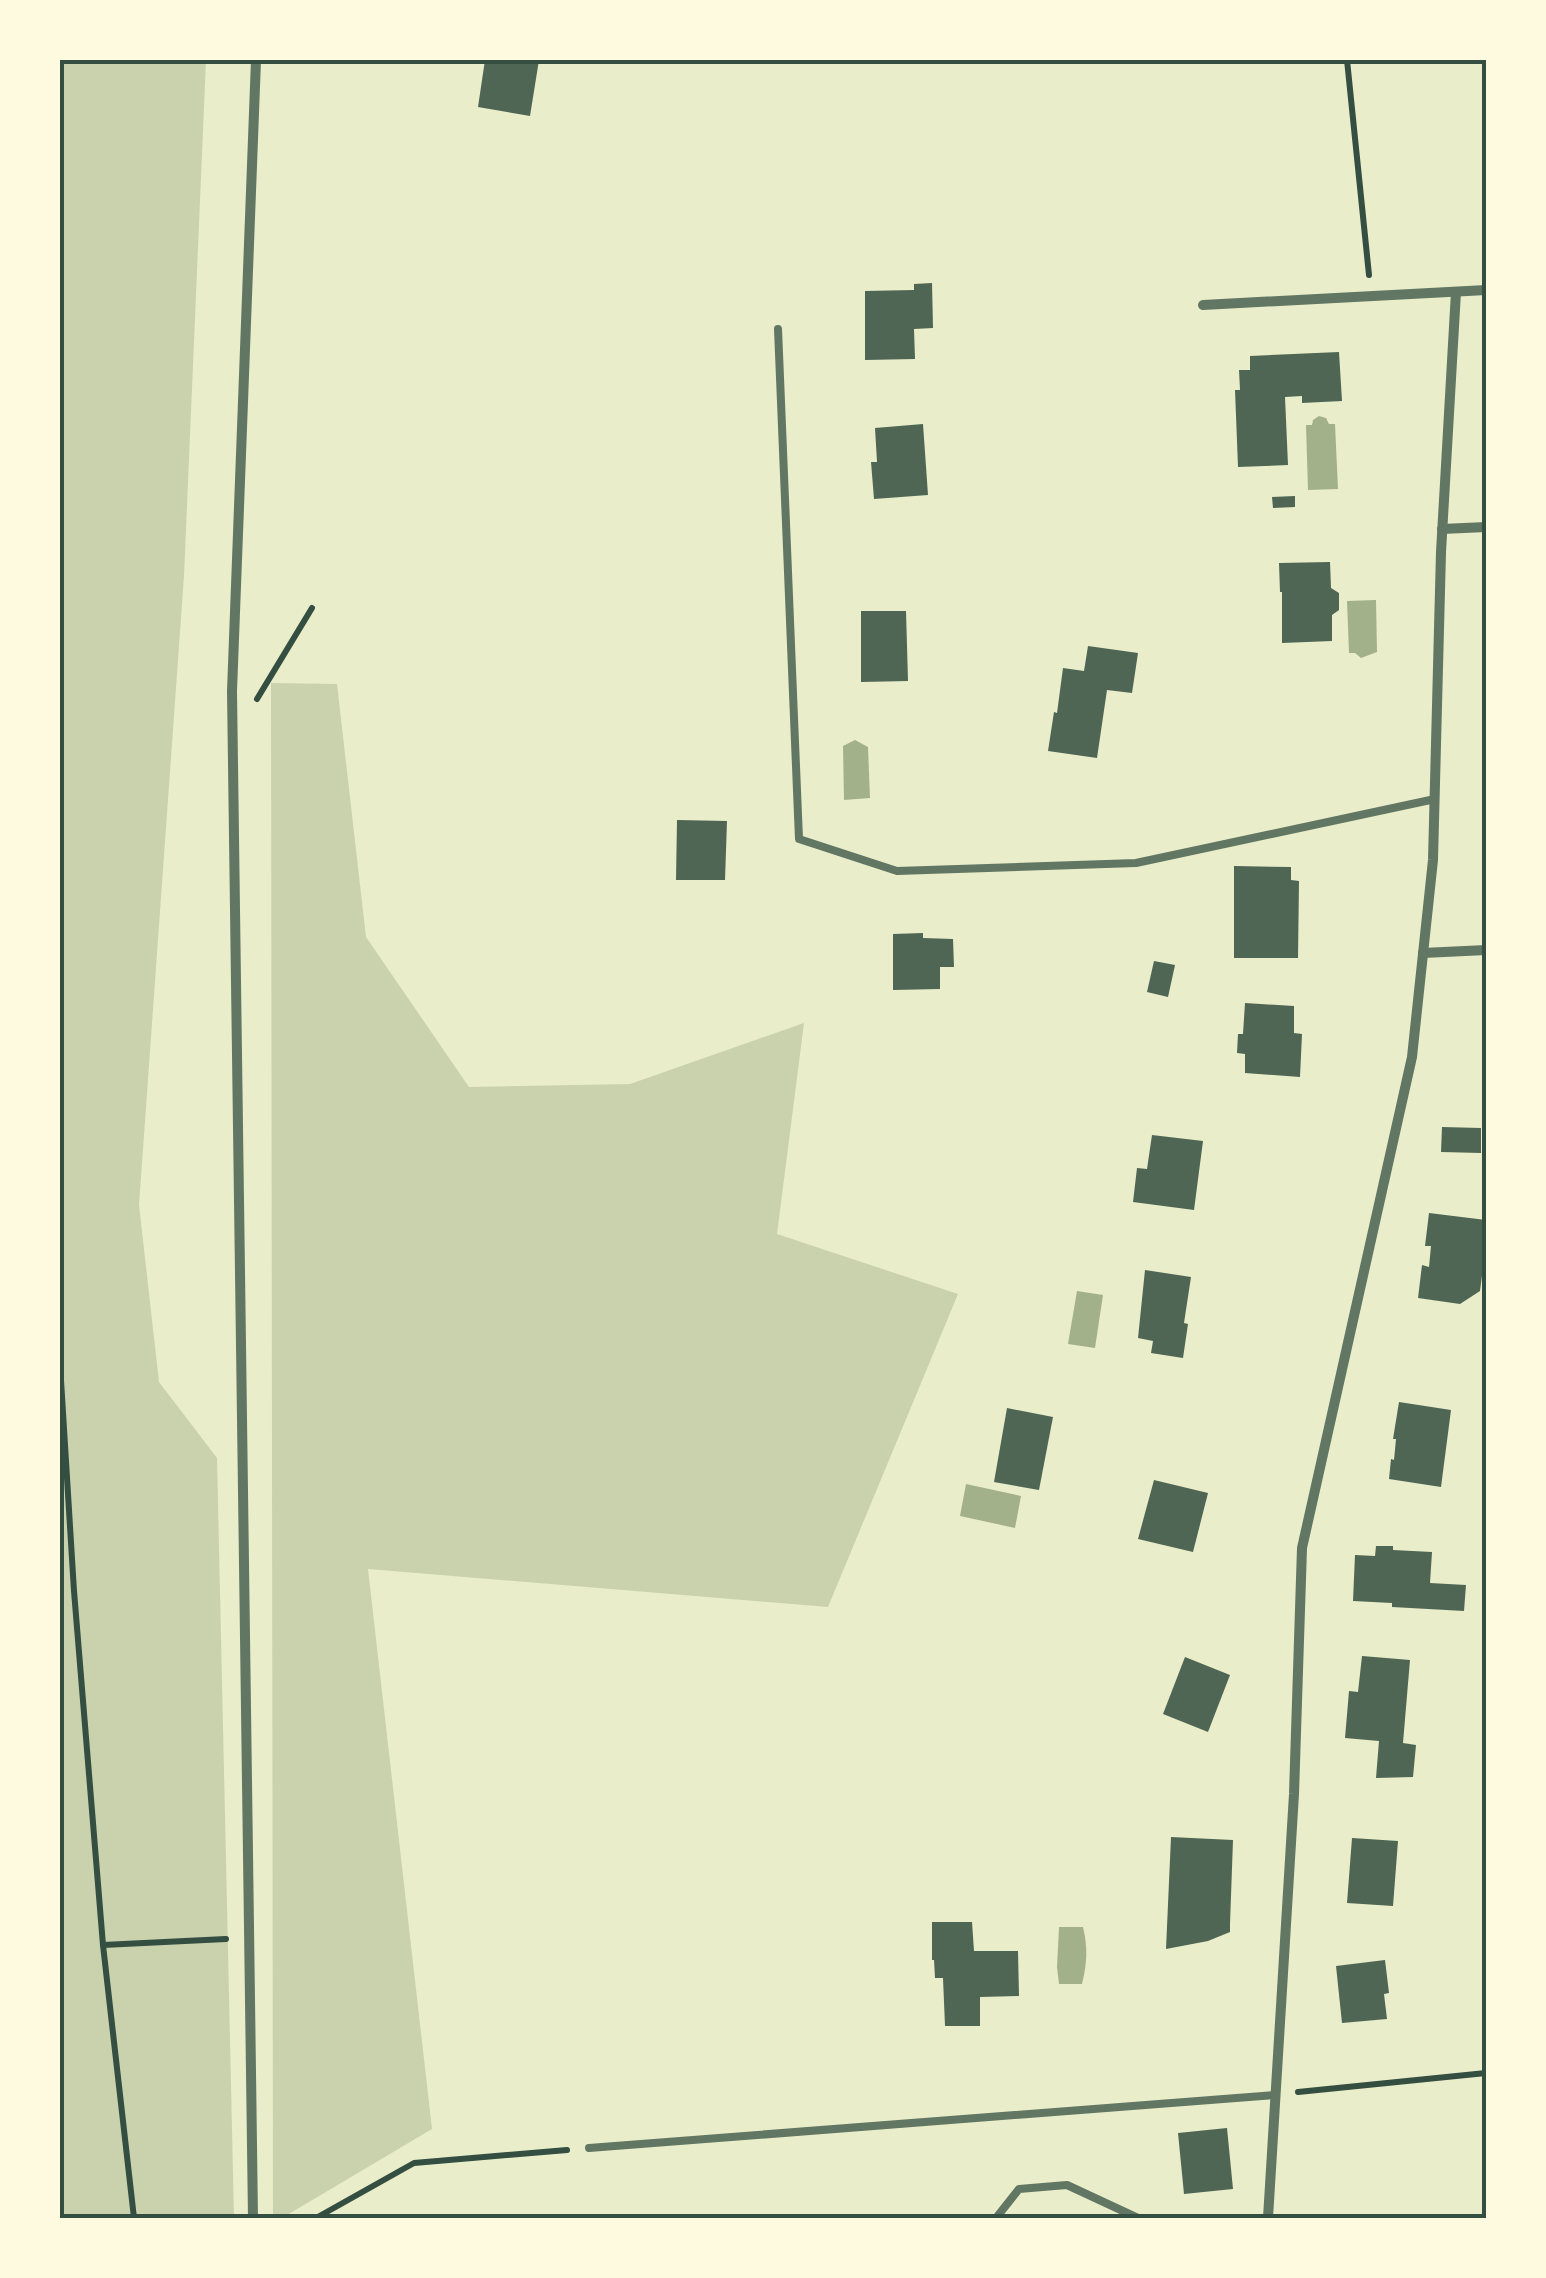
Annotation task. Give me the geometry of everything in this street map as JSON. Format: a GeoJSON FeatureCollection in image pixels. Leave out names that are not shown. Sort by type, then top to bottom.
{"type":"FeatureCollection","features":[{"type":"Feature","properties":{"kind":"street"},"geometry":{"type":"LineString","coordinates":[[253,2218],[232,691],[256,60]]}},
{"type":"Feature","properties":{"kind":"street"},"geometry":{"type":"LineString","coordinates":[[1204,304],[1486,290]]}},
{"type":"Feature","properties":{"kind":"street"},"geometry":{"type":"LineString","coordinates":[[1268,2218],[1294,1794],[1302,1548],[1412,1057],[1433,860],[1442,528],[1456,292]]}},
{"type":"Feature","properties":{"kind":"street"},"geometry":{"type":"LineString","coordinates":[[1442,528],[1486,527]]}},
{"type":"Feature","properties":{"kind":"street"},"geometry":{"type":"LineString","coordinates":[[1423,953],[1486,950]]}},
{"type":"Feature","properties":{"kind":"lane"},"geometry":{"type":"LineString","coordinates":[[778,330],[799,838],[898,871],[1136,863],[1435,799]]}},
{"type":"Feature","properties":{"kind":"lane"},"geometry":{"type":"LineString","coordinates":[[588,2148],[1276,2095]]}},
{"type":"Feature","properties":{"kind":"lane"},"geometry":{"type":"LineString","coordinates":[[996,2218],[1019,2189],[1067,2185],[1138,2218]]}},
{"type":"Feature","properties":{"kind":"path"},"geometry":{"type":"LineString","coordinates":[[1346,60],[1372,296]]}},
{"type":"Feature","properties":{"kind":"path"},"geometry":{"type":"LineString","coordinates":[[233,738],[312,608]]}},
{"type":"Feature","properties":{"kind":"path"},"geometry":{"type":"LineString","coordinates":[[60,1364],[103,1945],[134,2218]]}},
{"type":"Feature","properties":{"kind":"path"},"geometry":{"type":"LineString","coordinates":[[103,1945],[251,1937]]}},
{"type":"Feature","properties":{"kind":"path"},"geometry":{"type":"LineString","coordinates":[[1276,2095],[1486,2073]]}},
{"type":"Feature","properties":{"kind":"path"},"geometry":{"type":"LineString","coordinates":[[316,2218],[414,2163],[588,2148]]}},
{"type":"Feature","properties":{"kind":"shaded area"},"geometry":{"type":"Polygon","coordinates":[[[60,60],[206,60],[184,576],[139,1205],[159,1382],[217,1458],[234,2218],[60,2218],[60,60]]]}},
{"type":"Feature","properties":{"kind":"shaded area"},"geometry":{"type":"Polygon","coordinates":[[[1319,416],[1335,424],[1338,489],[1308,490],[1306,425],[1312,425],[1319,416]]]}},
{"type":"Feature","properties":{"kind":"shaded area"},"geometry":{"type":"Polygon","coordinates":[[[1376,600],[1377,652],[1361,658],[1349,653],[1347,601],[1376,600]]]}},
{"type":"Feature","properties":{"kind":"shaded area"},"geometry":{"type":"Polygon","coordinates":[[[271,683],[337,684],[366,937],[469,1087],[630,1084],[804,1023],[777,1234],[958,1294],[828,1607],[368,1569],[432,2129],[282,2218],[273,2218],[271,683]]]}},
{"type":"Feature","properties":{"kind":"shaded area"},"geometry":{"type":"Polygon","coordinates":[[[855,740],[868,747],[870,798],[844,800],[843,746],[855,740]]]}},
{"type":"Feature","properties":{"kind":"shaded area"},"geometry":{"type":"Polygon","coordinates":[[[1077,1291],[1103,1295],[1095,1348],[1068,1344],[1077,1291]]]}},
{"type":"Feature","properties":{"kind":"shaded area"},"geometry":{"type":"Polygon","coordinates":[[[966,1484],[1021,1496],[1015,1528],[960,1516],[966,1484]]]}},
{"type":"Feature","properties":{"kind":"shaded area"},"geometry":{"type":"Polygon","coordinates":[[[1059,1927],[1083,1927],[1086,1956],[1082,1984],[1059,1984],[1059,1927]]]}},
{"type":"Feature","properties":{"kind":"building"},"geometry":{"type":"Polygon","coordinates":[[[485,60],[539,60],[530,116],[478,107],[485,60]]]}},
{"type":"Feature","properties":{"kind":"building"},"geometry":{"type":"Polygon","coordinates":[[[932,283],[933,328],[914,329],[915,359],[865,360],[865,291],[914,290],[914,284],[932,283]]]}},
{"type":"Feature","properties":{"kind":"building"},"geometry":{"type":"Polygon","coordinates":[[[1339,352],[1342,401],[1302,403],[1302,396],[1285,397],[1288,465],[1238,467],[1235,390],[1240,390],[1239,370],[1250,370],[1250,356],[1339,352]]]}},
{"type":"Feature","properties":{"kind":"building"},"geometry":{"type":"Polygon","coordinates":[[[923,424],[928,495],[874,499],[871,462],[877,462],[875,428],[923,424]]]}},
{"type":"Feature","properties":{"kind":"building"},"geometry":{"type":"Polygon","coordinates":[[[1295,496],[1295,507],[1273,508],[1272,497],[1295,496]]]}},
{"type":"Feature","properties":{"kind":"building"},"geometry":{"type":"Polygon","coordinates":[[[1330,562],[1331,588],[1339,593],[1339,610],[1332,615],[1332,641],[1282,643],[1279,563],[1330,562]]]}},
{"type":"Feature","properties":{"kind":"building"},"geometry":{"type":"Polygon","coordinates":[[[861,611],[906,611],[908,681],[861,682],[861,611]]]}},
{"type":"Feature","properties":{"kind":"building"},"geometry":{"type":"Polygon","coordinates":[[[1088,646],[1138,653],[1132,693],[1107,690],[1097,758],[1048,751],[1063,668],[1084,671],[1088,646]]]}},
{"type":"Feature","properties":{"kind":"building"},"geometry":{"type":"Polygon","coordinates":[[[677,820],[727,821],[725,880],[676,880],[677,820]]]}},
{"type":"Feature","properties":{"kind":"building"},"geometry":{"type":"Polygon","coordinates":[[[1234,866],[1291,867],[1291,880],[1299,881],[1298,958],[1234,958],[1234,866]]]}},
{"type":"Feature","properties":{"kind":"building"},"geometry":{"type":"Polygon","coordinates":[[[923,933],[923,938],[953,939],[954,967],[940,967],[940,989],[893,990],[893,934],[923,933]]]}},
{"type":"Feature","properties":{"kind":"building"},"geometry":{"type":"Polygon","coordinates":[[[1154,961],[1175,965],[1168,997],[1147,992],[1154,961]]]}},
{"type":"Feature","properties":{"kind":"building"},"geometry":{"type":"Polygon","coordinates":[[[1245,1003],[1294,1006],[1294,1033],[1302,1034],[1300,1077],[1245,1073],[1245,1054],[1237,1053],[1245,1003]]]}},
{"type":"Feature","properties":{"kind":"building"},"geometry":{"type":"Polygon","coordinates":[[[1442,1127],[1481,1128],[1481,1153],[1441,1152],[1442,1127]]]}},
{"type":"Feature","properties":{"kind":"building"},"geometry":{"type":"Polygon","coordinates":[[[1152,1135],[1203,1141],[1194,1210],[1133,1202],[1137,1168],[1147,1169],[1152,1135]]]}},
{"type":"Feature","properties":{"kind":"building"},"geometry":{"type":"Polygon","coordinates":[[[1429,1213],[1486,1220],[1480,1291],[1460,1304],[1418,1298],[1422,1265],[1429,1267],[1431,1246],[1425,1246],[1429,1213]]]}},
{"type":"Feature","properties":{"kind":"building"},"geometry":{"type":"Polygon","coordinates":[[[1145,1270],[1191,1277],[1183,1358],[1151,1353],[1153,1341],[1138,1338],[1145,1270]]]}},
{"type":"Feature","properties":{"kind":"building"},"geometry":{"type":"Polygon","coordinates":[[[1399,1402],[1451,1410],[1441,1487],[1389,1479],[1399,1402]]]}},
{"type":"Feature","properties":{"kind":"building"},"geometry":{"type":"Polygon","coordinates":[[[1007,1408],[1053,1417],[1039,1490],[994,1482],[1007,1408]]]}},
{"type":"Feature","properties":{"kind":"building"},"geometry":{"type":"Polygon","coordinates":[[[1154,1480],[1208,1493],[1193,1552],[1138,1539],[1154,1480]]]}},
{"type":"Feature","properties":{"kind":"building"},"geometry":{"type":"Polygon","coordinates":[[[1376,1546],[1432,1552],[1430,1583],[1466,1585],[1464,1611],[1353,1601],[1355,1555],[1375,1556],[1376,1546]]]}},
{"type":"Feature","properties":{"kind":"building"},"geometry":{"type":"Polygon","coordinates":[[[1362,1656],[1410,1660],[1403,1743],[1416,1745],[1413,1777],[1376,1778],[1379,1741],[1345,1738],[1349,1691],[1358,1692],[1362,1656]]]}},
{"type":"Feature","properties":{"kind":"building"},"geometry":{"type":"Polygon","coordinates":[[[1185,1657],[1230,1675],[1208,1732],[1163,1714],[1185,1657]]]}},
{"type":"Feature","properties":{"kind":"building"},"geometry":{"type":"Polygon","coordinates":[[[1171,1837],[1233,1840],[1230,1932],[1208,1941],[1166,1949],[1171,1837]]]}},
{"type":"Feature","properties":{"kind":"building"},"geometry":{"type":"Polygon","coordinates":[[[1352,1838],[1398,1841],[1393,1906],[1347,1903],[1352,1838]]]}},
{"type":"Feature","properties":{"kind":"building"},"geometry":{"type":"Polygon","coordinates":[[[932,1922],[972,1922],[974,1951],[1018,1951],[1019,1996],[980,1997],[980,2026],[945,2026],[943,1978],[935,1978],[932,1960],[932,1922]]]}},
{"type":"Feature","properties":{"kind":"building"},"geometry":{"type":"Polygon","coordinates":[[[1385,1960],[1387,2019],[1342,2023],[1336,1966],[1385,1960]]]}},
{"type":"Feature","properties":{"kind":"building"},"geometry":{"type":"Polygon","coordinates":[[[1227,2128],[1233,2189],[1184,2194],[1178,2133],[1227,2128]]]}}]}
